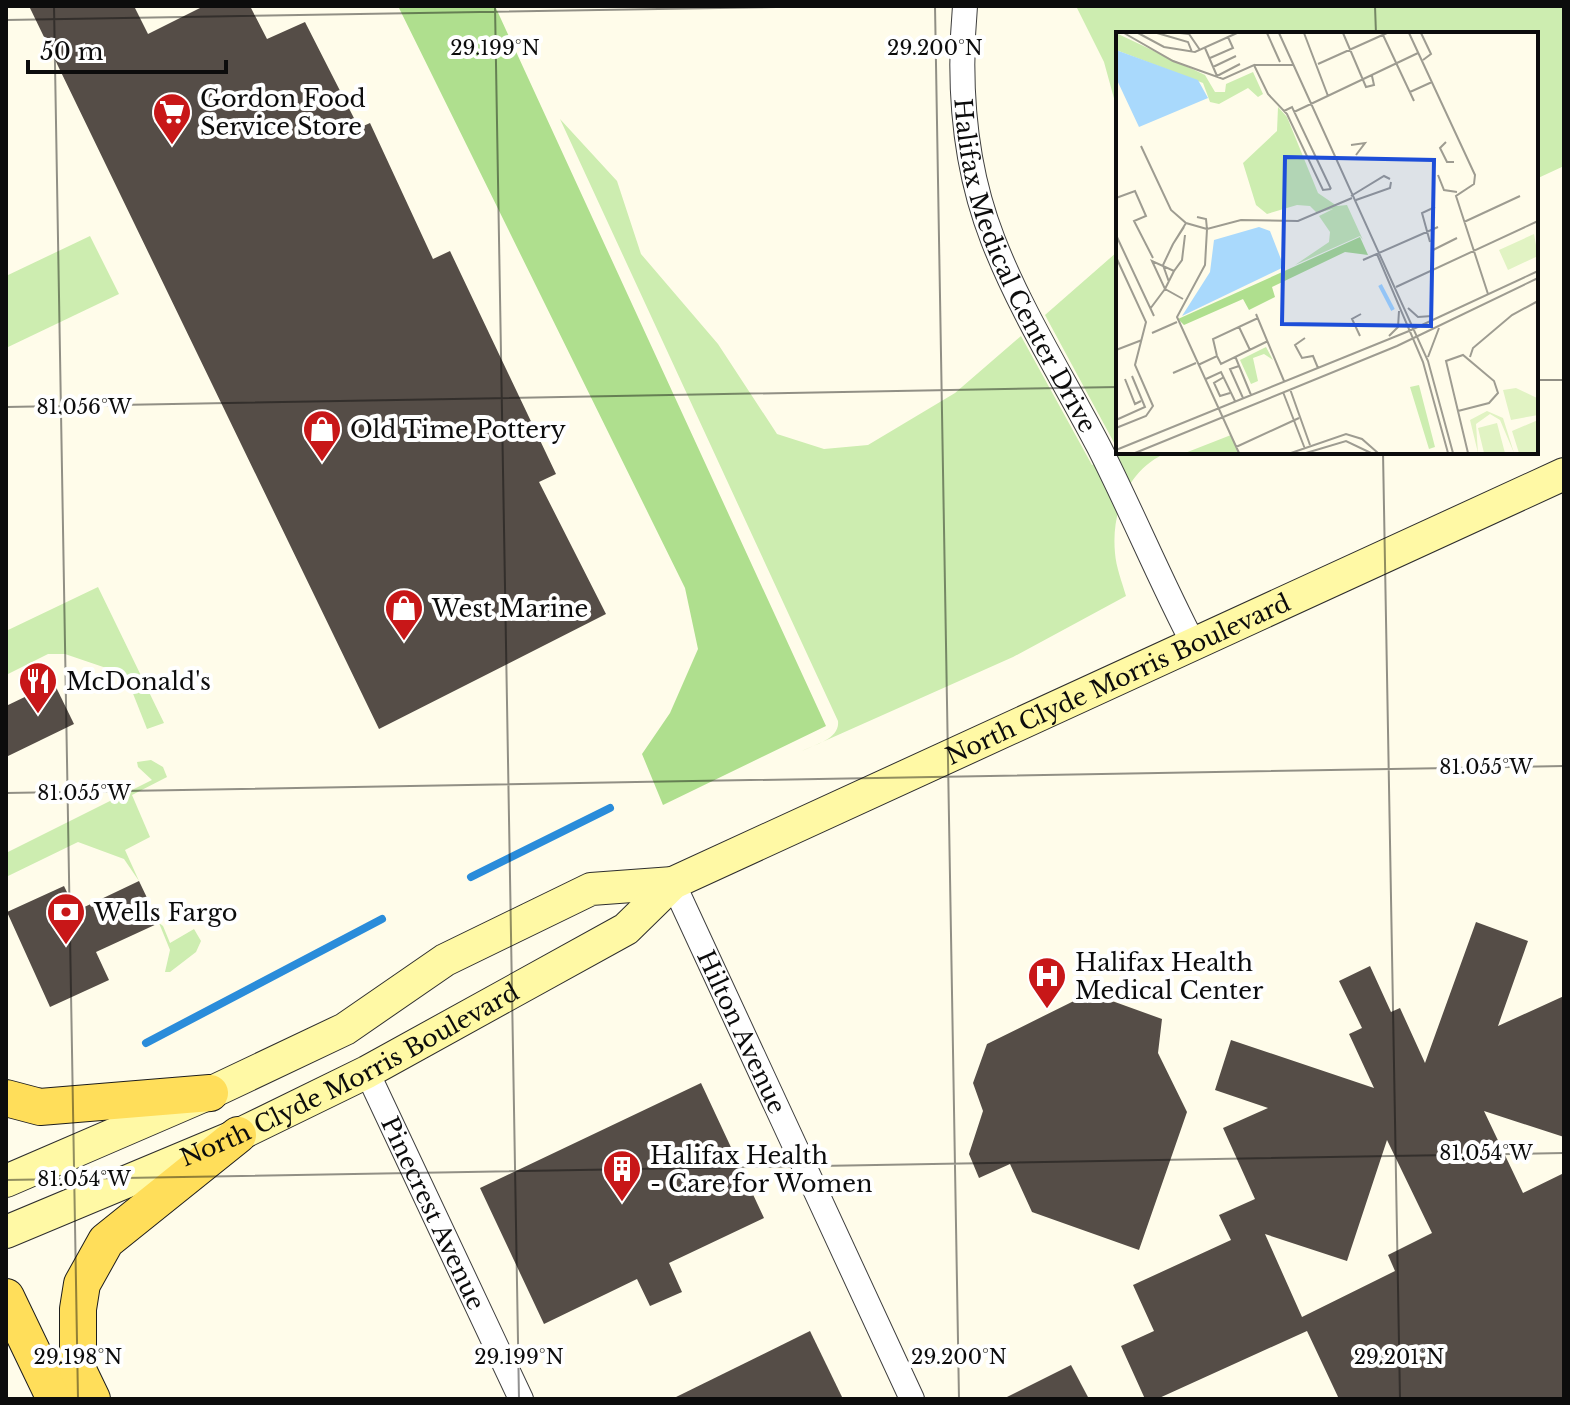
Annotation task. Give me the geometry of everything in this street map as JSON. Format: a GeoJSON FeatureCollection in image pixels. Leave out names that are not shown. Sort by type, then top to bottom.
{"type":"FeatureCollection","features":[{"type":"Feature","properties":{"kind":"main road","name":"North Clyde Morris Boulevard"},"geometry":{"type":"LineString","coordinates":[[6,1232],[238,1135],[367,1072],[626,929],[673,883],[1564,474]]}},
{"type":"Feature","properties":{"kind":"main road","name":"North Clyde Morris Boulevard"},"geometry":{"type":"LineString","coordinates":[[6,1181],[210,1093],[345,1029],[445,960],[591,889],[673,883]]}},
{"type":"Feature","properties":{"kind":"main road"},"geometry":{"type":"LineString","coordinates":[[6,1098],[40,1107],[210,1093]]}},
{"type":"Feature","properties":{"kind":"main road"},"geometry":{"type":"LineString","coordinates":[[92,1399],[78,1370],[78,1309],[82,1284],[106,1241],[238,1135]]}},
{"type":"Feature","properties":{"kind":"main road"},"geometry":{"type":"LineString","coordinates":[[6,1297],[55,1399]]}},
{"type":"Feature","properties":{"kind":"street","name":"Halifax Medical Center Drive"},"geometry":{"type":"LineString","coordinates":[[965,6],[961,85],[966,135],[976,187],[992,240],[1035,331],[1099,447],[1194,645]]}},
{"type":"Feature","properties":{"kind":"street","name":"Hilton Avenue"},"geometry":{"type":"LineString","coordinates":[[673,883],[912,1399]]}},
{"type":"Feature","properties":{"kind":"street","name":"Pinecrest Avenue"},"geometry":{"type":"LineString","coordinates":[[367,1072],[520,1396]]}},
{"type":"Feature","properties":{"kind":"green space"},"geometry":{"type":"Polygon","coordinates":[[[398,6],[495,6],[826,726],[663,805],[642,754],[670,713],[698,649],[685,588],[398,6]]]}},
{"type":"Feature","properties":{"kind":"green space"},"geometry":{"type":"Polygon","coordinates":[[[1076,6],[1564,6],[1564,166],[1538,178],[1538,32],[1116,32],[1116,106],[1104,62],[1076,6]]]}},
{"type":"Feature","properties":{"kind":"green space"},"geometry":{"type":"Polygon","coordinates":[[[560,119],[617,181],[641,254],[718,344],[777,434],[824,449],[868,445],[955,393],[1021,336],[1092,465],[1119,454],[1164,454],[1142,469],[1119,507],[1115,553],[1126,596],[1013,657],[823,741],[835,732],[838,721],[560,119]]]}},
{"type":"Feature","properties":{"kind":"green space"},"geometry":{"type":"Polygon","coordinates":[[[90,236],[119,294],[6,348],[6,276],[90,236]]]}},
{"type":"Feature","properties":{"kind":"green space"},"geometry":{"type":"Polygon","coordinates":[[[1116,253],[1116,446],[1045,315],[1116,253]]]}},
{"type":"Feature","properties":{"kind":"green space"},"geometry":{"type":"Polygon","coordinates":[[[98,587],[164,723],[147,729],[130,686],[115,671],[65,654],[48,654],[6,675],[6,631],[98,587]]]}},
{"type":"Feature","properties":{"kind":"green space"},"geometry":{"type":"Polygon","coordinates":[[[151,760],[163,767],[167,777],[132,795],[150,837],[125,850],[139,881],[124,859],[78,842],[6,877],[6,853],[152,780],[138,767],[137,762],[151,760]]]}},
{"type":"Feature","properties":{"kind":"green space"},"geometry":{"type":"Polygon","coordinates":[[[159,923],[170,943],[194,929],[201,941],[196,952],[170,972],[165,972],[170,950],[159,923]]]}},
{"type":"Feature","properties":{"kind":"building"},"geometry":{"type":"Polygon","coordinates":[[[29,6],[134,6],[148,34],[204,6],[250,6],[267,39],[305,22],[359,128],[370,123],[433,259],[450,251],[556,474],[539,482],[606,614],[379,729],[29,6]]]}},
{"type":"Feature","properties":{"kind":"building","name":"McDonald's"},"geometry":{"type":"Polygon","coordinates":[[[54,683],[74,724],[6,757],[6,706],[54,683]]]}},
{"type":"Feature","properties":{"kind":"building","name":"Wells Fargo"},"geometry":{"type":"Polygon","coordinates":[[[139,881],[159,923],[96,952],[109,980],[50,1007],[7,912],[64,886],[76,911],[139,881]]]}},
{"type":"Feature","properties":{"kind":"building","name":"Halifax Health Medical Center"},"geometry":{"type":"Polygon","coordinates":[[[1476,922],[1528,941],[1498,1026],[1564,996],[1564,1137],[1484,1111],[1523,1193],[1564,1173],[1564,1399],[1339,1399],[1307,1331],[1157,1399],[1145,1399],[1121,1346],[1154,1331],[1133,1285],[1231,1240],[1219,1215],[1255,1199],[1223,1128],[1268,1108],[1215,1090],[1231,1040],[1374,1088],[1349,1034],[1362,1028],[1339,981],[1370,966],[1391,1012],[1400,1008],[1425,1063],[1476,922]],[[1387,1140],[1347,1261],[1265,1234],[1302,1317],[1395,1271],[1388,1255],[1432,1233],[1387,1140]]]}},
{"type":"Feature","properties":{"kind":"building"},"geometry":{"type":"Polygon","coordinates":[[[1090,993],[1162,1019],[1158,1053],[1187,1112],[1139,1250],[1032,1212],[1010,1164],[979,1178],[969,1154],[983,1111],[973,1083],[987,1044],[1090,993]]]}},
{"type":"Feature","properties":{"kind":"building","name":"Halifax Health - Care for Women"},"geometry":{"type":"Polygon","coordinates":[[[701,1083],[764,1218],[669,1263],[682,1292],[650,1306],[637,1279],[544,1324],[480,1188],[701,1083]]]}},
{"type":"Feature","properties":{"kind":"building"},"geometry":{"type":"Polygon","coordinates":[[[810,1331],[843,1399],[672,1399],[810,1331]]]}},
{"type":"Feature","properties":{"kind":"building"},"geometry":{"type":"Polygon","coordinates":[[[1071,1365],[1089,1399],[1003,1399],[1071,1365]]]}},
{"type":"Feature","properties":{"kind":"waterway"},"geometry":{"type":"LineString","coordinates":[[471,877],[610,808]]}},
{"type":"Feature","properties":{"kind":"waterway"},"geometry":{"type":"LineString","coordinates":[[146,1043],[382,919]]}},
{"type":"Feature","properties":{"kind":"place","name":"Gordon Food Service Store"},"geometry":{"type":"Point","coordinates":[172,146]}},
{"type":"Feature","properties":{"kind":"place","name":"Old Time Pottery"},"geometry":{"type":"Point","coordinates":[322,463]}},
{"type":"Feature","properties":{"kind":"place","name":"West Marine"},"geometry":{"type":"Point","coordinates":[404,642]}},
{"type":"Feature","properties":{"kind":"place","name":"McDonald's"},"geometry":{"type":"Point","coordinates":[38,715]}},
{"type":"Feature","properties":{"kind":"place","name":"Wells Fargo"},"geometry":{"type":"Point","coordinates":[66,946]}},
{"type":"Feature","properties":{"kind":"place","name":"Halifax Health Medical Center"},"geometry":{"type":"Point","coordinates":[1047,1010]}},
{"type":"Feature","properties":{"kind":"place","name":"Halifax Health - Care for Women"},"geometry":{"type":"Point","coordinates":[622,1203]}}]}
